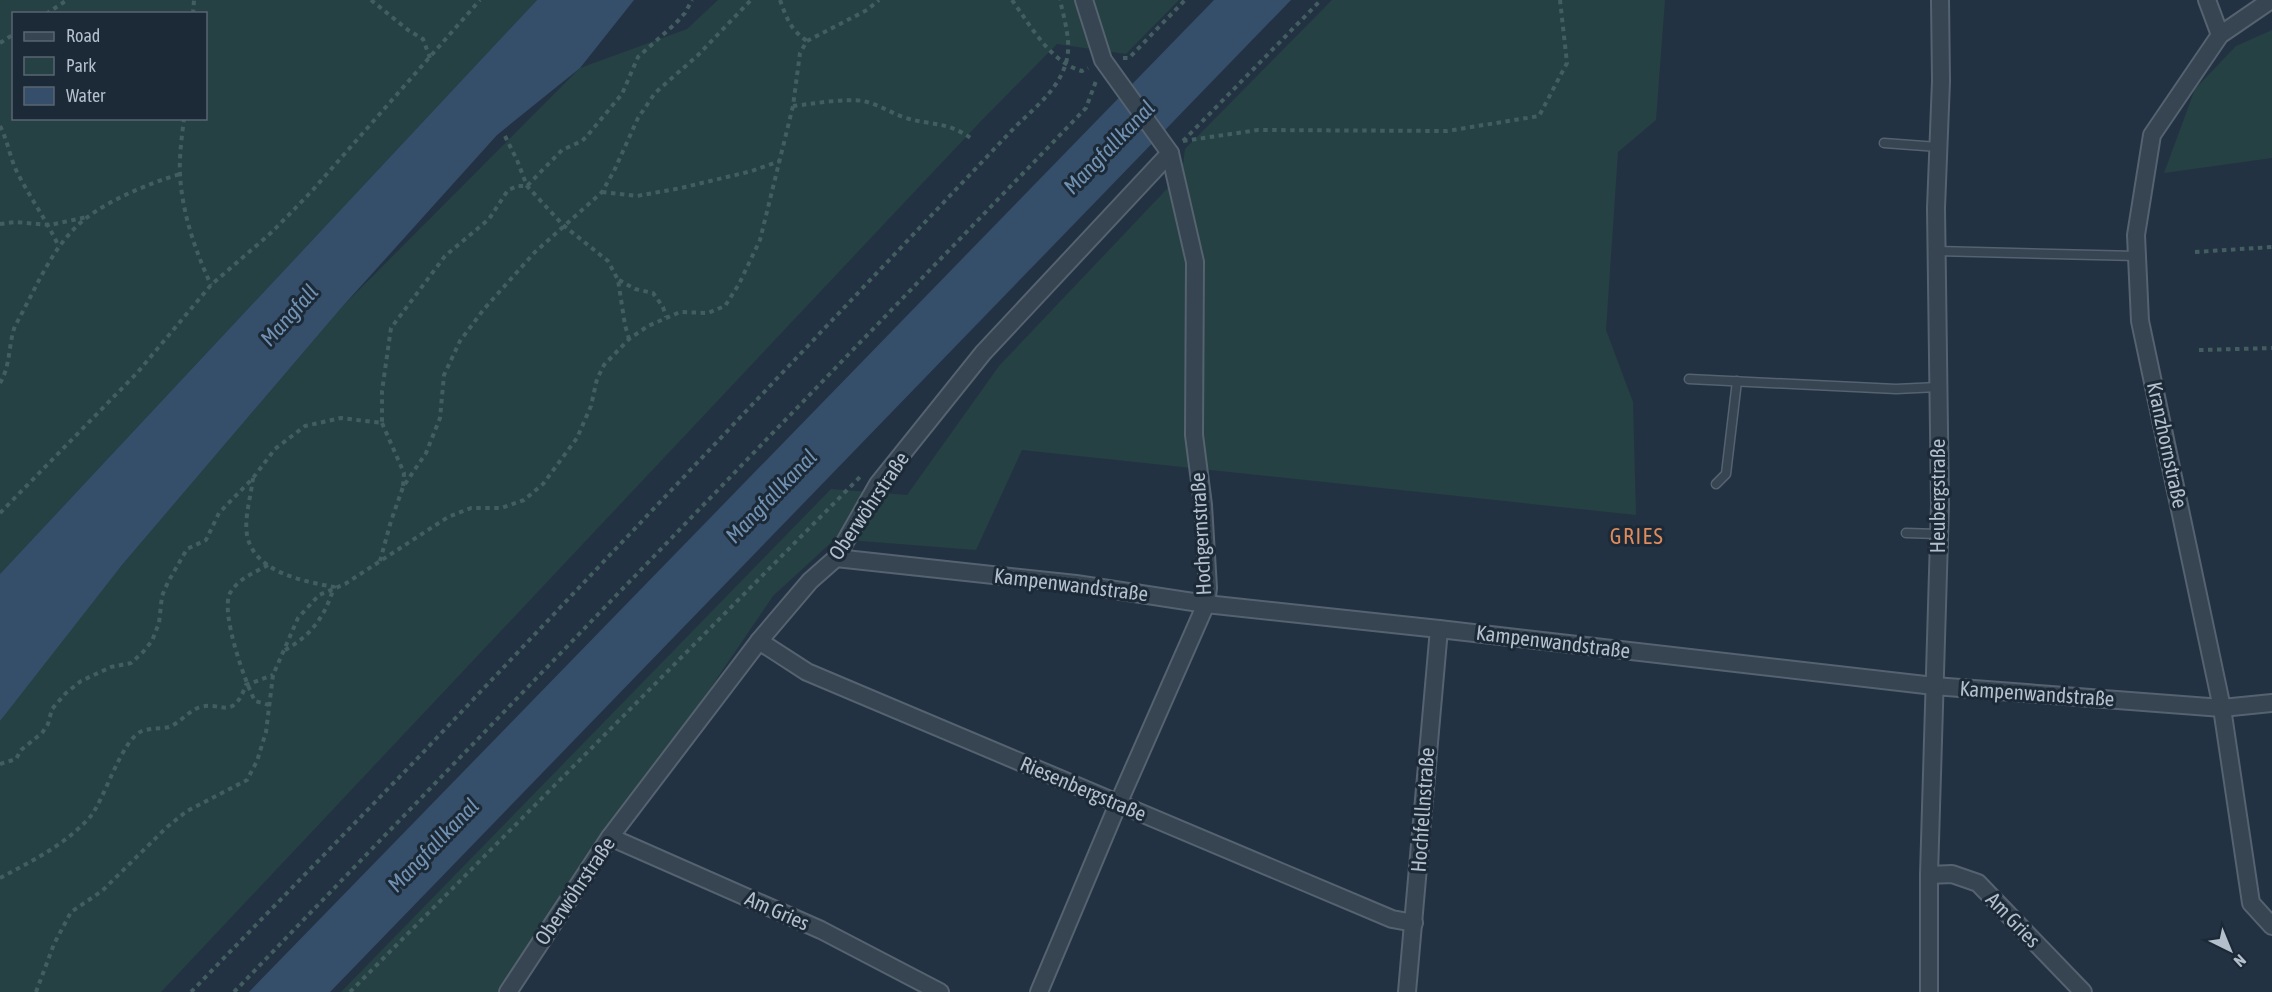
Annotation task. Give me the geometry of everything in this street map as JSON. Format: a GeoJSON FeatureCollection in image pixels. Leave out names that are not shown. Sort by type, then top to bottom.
{"type":"FeatureCollection","features":[{"type":"Feature","properties":{"kind":"street"},"geometry":{"type":"LineString","coordinates":[[1084,0],[1103,60],[1168,150]]}},
{"type":"Feature","properties":{"kind":"street","name":"Heubergstraße"},"geometry":{"type":"LineString","coordinates":[[1929,992],[1929,875],[1939,534],[1936,251],[1940,0]]}},
{"type":"Feature","properties":{"kind":"street"},"geometry":{"type":"LineString","coordinates":[[2207,0],[2220,35]]}},
{"type":"Feature","properties":{"kind":"street","name":"Kranzhornstraße"},"geometry":{"type":"LineString","coordinates":[[2271,0],[2220,35],[2152,135],[2136,235],[2140,321],[2222,708],[2251,903],[2272,926]]}},
{"type":"Feature","properties":{"kind":"street","name":"Oberwöhrstraße"},"geometry":{"type":"LineString","coordinates":[[508,992],[610,837],[759,641],[810,581],[836,558],[878,484],[983,353],[1168,150]]}},
{"type":"Feature","properties":{"kind":"street","name":"Hochgernstraße"},"geometry":{"type":"LineString","coordinates":[[1039,992],[1206,604],[1208,588],[1203,505],[1194,435],[1195,262],[1168,150]]}},
{"type":"Feature","properties":{"kind":"street","name":"Kampenwandstraße"},"geometry":{"type":"LineString","coordinates":[[836,558],[1076,584],[1206,604],[1438,628],[1934,686],[2222,708],[2272,703]]}},
{"type":"Feature","properties":{"kind":"street","name":"Hochfellnstraße"},"geometry":{"type":"LineString","coordinates":[[1407,992],[1438,628]]}},
{"type":"Feature","properties":{"kind":"street","name":"Riesenbergstraße"},"geometry":{"type":"LineString","coordinates":[[759,641],[807,672],[1392,919],[1414,923]]}},
{"type":"Feature","properties":{"kind":"street","name":"Am Gries"},"geometry":{"type":"LineString","coordinates":[[610,837],[821,930],[940,992]]}},
{"type":"Feature","properties":{"kind":"street","name":"Am Gries"},"geometry":{"type":"LineString","coordinates":[[1929,875],[1952,874],[1978,884],[2084,992]]}},
{"type":"Feature","properties":{"kind":"lane"},"geometry":{"type":"LineString","coordinates":[[1884,143],[1938,147]]}},
{"type":"Feature","properties":{"kind":"lane"},"geometry":{"type":"LineString","coordinates":[[1936,251],[2137,256]]}},
{"type":"Feature","properties":{"kind":"lane"},"geometry":{"type":"LineString","coordinates":[[1689,378],[1896,389],[1938,387]]}},
{"type":"Feature","properties":{"kind":"lane"},"geometry":{"type":"LineString","coordinates":[[1716,484],[1726,474],[1737,381]]}},
{"type":"Feature","properties":{"kind":"lane"},"geometry":{"type":"LineString","coordinates":[[1906,533],[1939,534]]}},
{"type":"Feature","properties":{"kind":"path"},"geometry":{"type":"LineString","coordinates":[[49,12],[67,0]]}},
{"type":"Feature","properties":{"kind":"path"},"geometry":{"type":"LineString","coordinates":[[371,0],[408,30],[423,39],[430,58]]}},
{"type":"Feature","properties":{"kind":"path"},"geometry":{"type":"LineString","coordinates":[[0,513],[137,373],[211,285],[272,232],[311,192],[480,0]]}},
{"type":"Feature","properties":{"kind":"path"},"geometry":{"type":"LineString","coordinates":[[403,487],[404,473],[382,423],[382,391],[391,328],[445,255],[489,219],[508,190],[518,186],[527,186],[562,150],[582,141],[587,136],[622,94],[638,57],[676,23],[692,0]]}},
{"type":"Feature","properties":{"kind":"path"},"geometry":{"type":"LineString","coordinates":[[380,562],[403,487],[426,453],[440,418],[444,375],[460,341],[484,309],[535,252],[602,192],[638,118],[655,93],[712,41],[751,0]]}},
{"type":"Feature","properties":{"kind":"path"},"geometry":{"type":"LineString","coordinates":[[780,0],[794,32],[807,41]]}},
{"type":"Feature","properties":{"kind":"path"},"geometry":{"type":"LineString","coordinates":[[36,992],[54,944],[71,912],[102,891],[167,827],[187,811],[247,780],[257,762],[266,732],[273,675],[298,618],[319,595],[345,584],[448,517],[471,508],[501,508],[524,500],[543,484],[577,438],[591,406],[597,379],[604,366],[628,339],[666,317],[680,312],[708,313],[725,306],[739,284],[760,240],[793,106],[800,53],[807,41],[867,10],[879,0]]}},
{"type":"Feature","properties":{"kind":"path"},"geometry":{"type":"LineString","coordinates":[[1012,0],[1045,44],[1067,65]]}},
{"type":"Feature","properties":{"kind":"path"},"geometry":{"type":"LineString","coordinates":[[191,992],[413,763],[1055,88],[1067,65],[1068,42],[1060,0]]}},
{"type":"Feature","properties":{"kind":"path"},"geometry":{"type":"LineString","coordinates":[[234,992],[1086,108],[1103,60],[1129,58],[1185,0]]}},
{"type":"Feature","properties":{"kind":"path"},"geometry":{"type":"LineString","coordinates":[[1168,150],[1183,141],[1321,0]]}},
{"type":"Feature","properties":{"kind":"path"},"geometry":{"type":"LineString","coordinates":[[1183,141],[1258,130],[1447,132],[1539,116],[1567,63],[1560,0]]}},
{"type":"Feature","properties":{"kind":"path"},"geometry":{"type":"LineString","coordinates":[[793,106],[860,101],[884,107],[906,117],[942,123],[961,131],[972,139]]}},
{"type":"Feature","properties":{"kind":"path"},"geometry":{"type":"LineString","coordinates":[[184,120],[180,174],[195,250],[211,285]]}},
{"type":"Feature","properties":{"kind":"path"},"geometry":{"type":"LineString","coordinates":[[0,126],[6,136],[17,172],[50,225],[59,247]]}},
{"type":"Feature","properties":{"kind":"path"},"geometry":{"type":"LineString","coordinates":[[506,136],[527,186],[563,225],[608,261],[618,280],[628,339]]}},
{"type":"Feature","properties":{"kind":"path"},"geometry":{"type":"LineString","coordinates":[[602,192],[637,196],[752,171],[780,161]]}},
{"type":"Feature","properties":{"kind":"path"},"geometry":{"type":"LineString","coordinates":[[0,224],[15,222],[50,225],[88,216],[149,183],[180,174]]}},
{"type":"Feature","properties":{"kind":"path"},"geometry":{"type":"LineString","coordinates":[[0,383],[8,366],[15,326],[59,247],[88,216]]}},
{"type":"Feature","properties":{"kind":"path"},"geometry":{"type":"LineString","coordinates":[[2195,252],[2272,247]]}},
{"type":"Feature","properties":{"kind":"path"},"geometry":{"type":"LineString","coordinates":[[618,280],[635,289],[653,293],[663,307],[666,317]]}},
{"type":"Feature","properties":{"kind":"path"},"geometry":{"type":"LineString","coordinates":[[2199,350],[2272,348]]}},
{"type":"Feature","properties":{"kind":"path"},"geometry":{"type":"LineString","coordinates":[[0,764],[16,759],[21,750],[42,733],[48,724],[52,709],[81,681],[111,667],[131,663],[144,652],[152,641],[159,623],[162,596],[187,549],[206,540],[219,513],[253,478],[275,449],[306,426],[341,418],[382,423]]}},
{"type":"Feature","properties":{"kind":"path"},"geometry":{"type":"LineString","coordinates":[[350,992],[865,472]]}},
{"type":"Feature","properties":{"kind":"path"},"geometry":{"type":"LineString","coordinates":[[253,478],[247,534],[254,554],[268,565],[290,576],[334,587]]}},
{"type":"Feature","properties":{"kind":"path"},"geometry":{"type":"LineString","coordinates":[[268,565],[242,579],[229,594],[228,615],[246,685],[255,701],[268,705]]}},
{"type":"Feature","properties":{"kind":"path"},"geometry":{"type":"LineString","coordinates":[[285,651],[298,643],[320,621],[328,607],[334,587]]}},
{"type":"Feature","properties":{"kind":"path"},"geometry":{"type":"LineString","coordinates":[[246,685],[273,675]]}},
{"type":"Feature","properties":{"kind":"path"},"geometry":{"type":"LineString","coordinates":[[0,878],[52,850],[76,831],[92,814],[114,770],[133,739],[141,731],[171,726],[190,711],[202,706],[223,709],[233,706],[242,698],[246,685]]}},
{"type":"Feature","properties":{"kind":"green space"},"geometry":{"type":"Polygon","coordinates":[[[0,0],[537,0],[0,574],[0,0]]]}},
{"type":"Feature","properties":{"kind":"green space"},"geometry":{"type":"Polygon","coordinates":[[[718,0],[1179,0],[1126,54],[1057,44],[981,121],[161,992],[0,992],[0,721],[10,706],[122,565],[342,307],[580,68],[687,29],[718,0]]]}},
{"type":"Feature","properties":{"kind":"green space"},"geometry":{"type":"Polygon","coordinates":[[[1332,0],[1665,0],[1656,120],[1618,152],[1606,330],[1633,402],[1636,515],[1022,450],[976,550],[835,539],[773,596],[504,992],[341,992],[831,489],[907,495],[999,366],[1182,173],[1185,149],[1332,0]]]}},
{"type":"Feature","properties":{"kind":"green space"},"geometry":{"type":"Polygon","coordinates":[[[2272,30],[2272,158],[2164,173],[2195,89],[2236,46],[2272,30]]]}},
{"type":"Feature","properties":{"kind":"water","name":"Mangfall"},"geometry":{"type":"Polygon","coordinates":[[[537,0],[634,0],[580,68],[497,135],[342,307],[122,565],[0,721],[0,574],[537,0]]]}},
{"type":"Feature","properties":{"kind":"water","name":"Mangfallkanal"},"geometry":{"type":"Polygon","coordinates":[[[1214,0],[1291,0],[330,992],[249,992],[1214,0]]]}},
{"type":"Feature","properties":{"kind":"district","name":"GRIES"},"geometry":{"type":"Point","coordinates":[1637,536]}}]}
